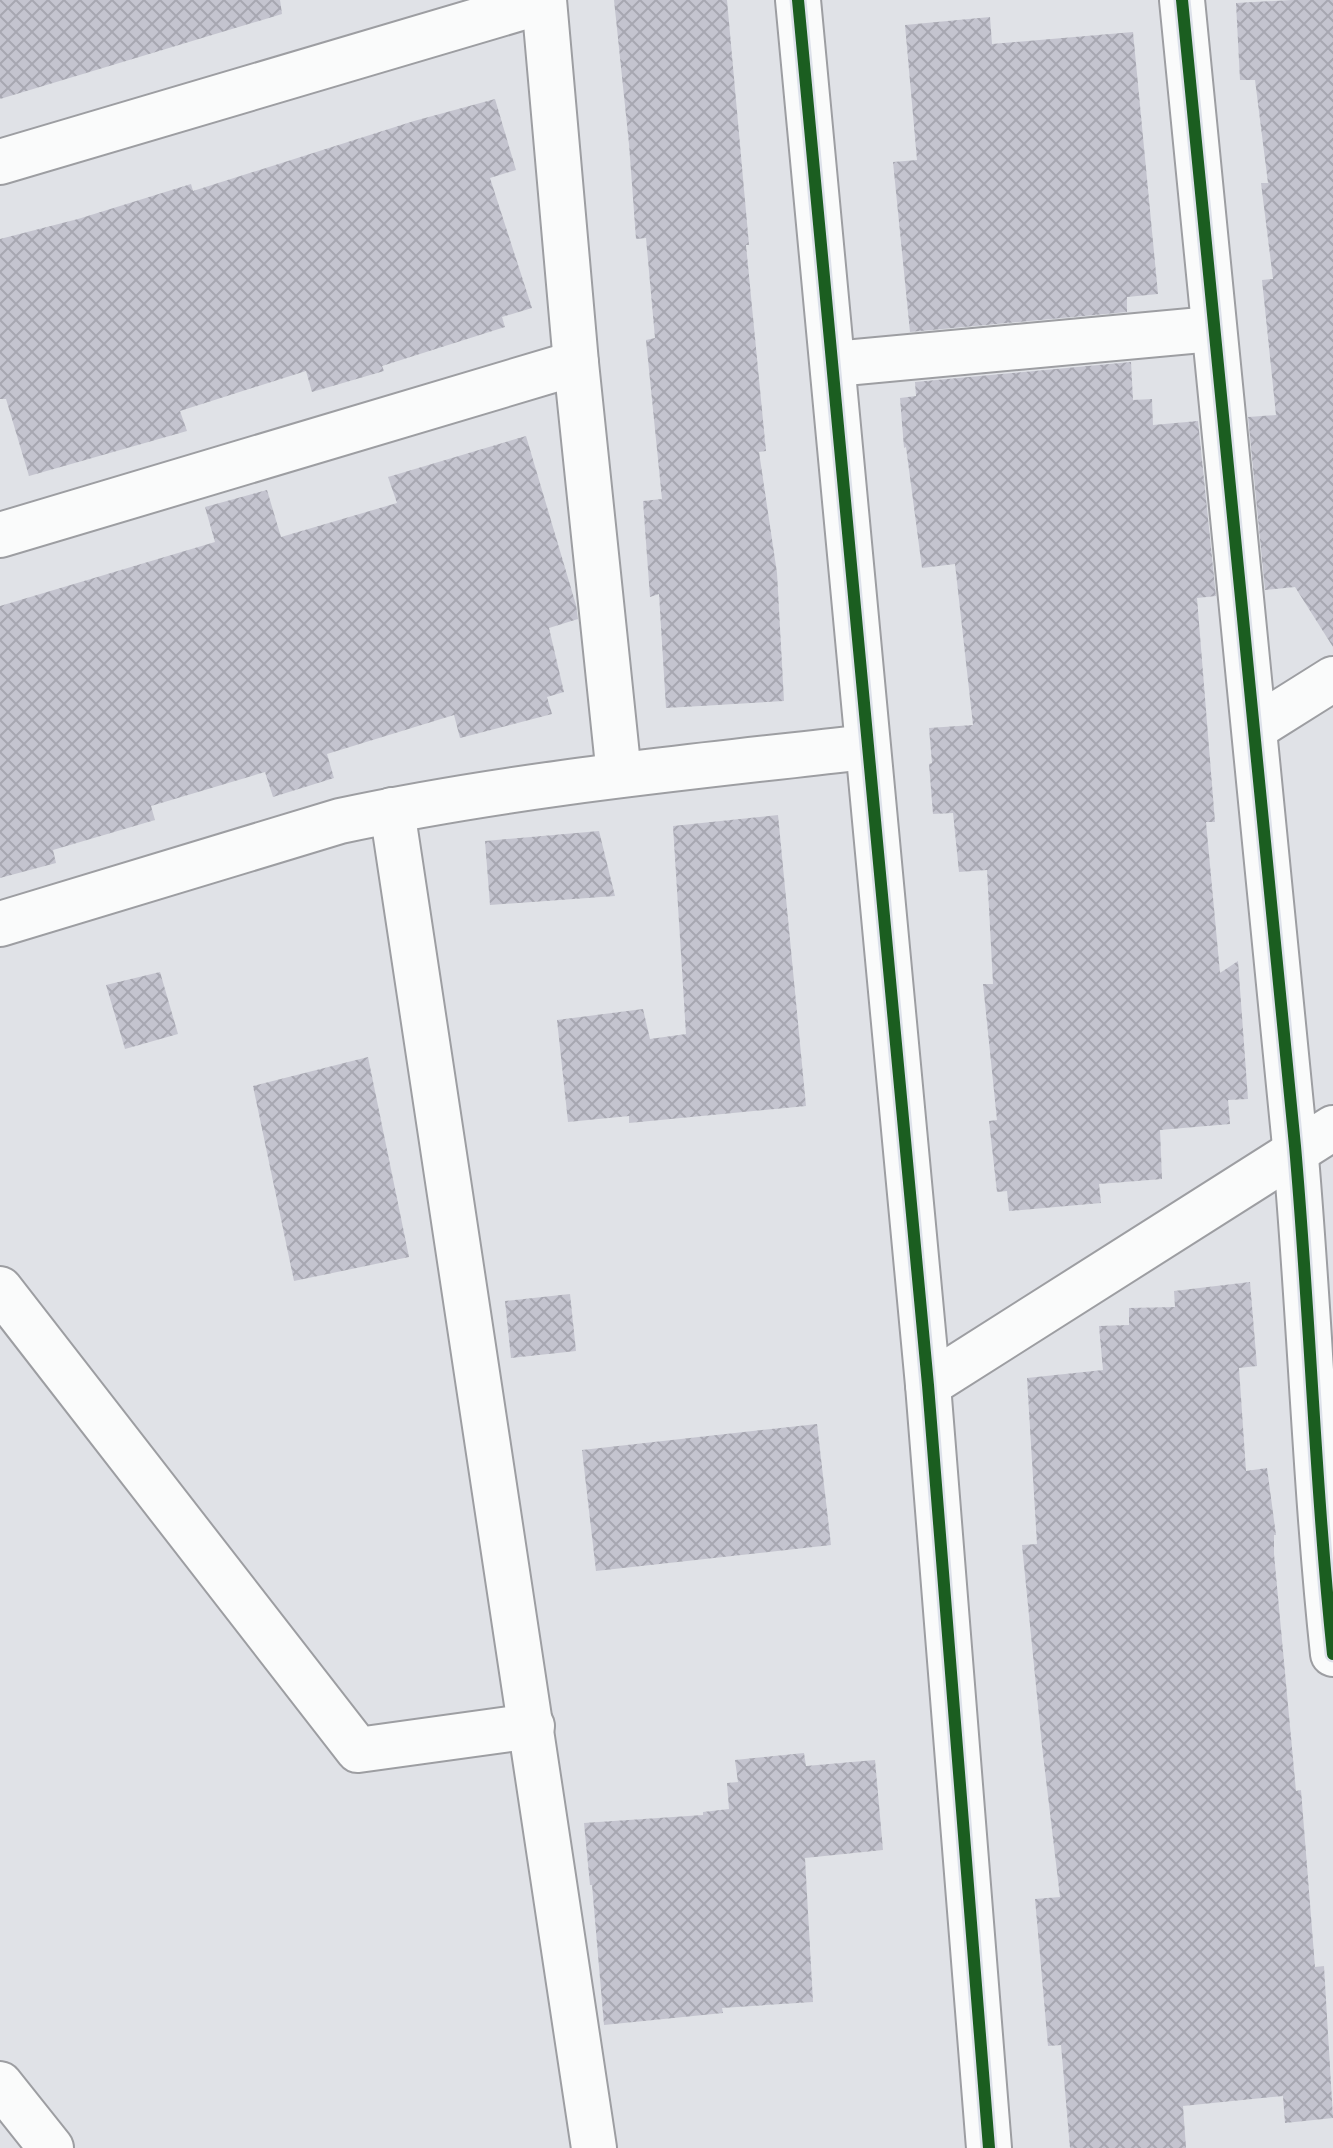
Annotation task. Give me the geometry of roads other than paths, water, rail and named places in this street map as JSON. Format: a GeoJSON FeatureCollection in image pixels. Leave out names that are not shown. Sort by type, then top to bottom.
{"type":"FeatureCollection","features":[{"type":"Feature","properties":{"kind":"street"},"geometry":{"type":"LineString","coordinates":[[0,162],[544,0],[576,363],[619,775]]}},
{"type":"Feature","properties":{"kind":"street"},"geometry":{"type":"LineString","coordinates":[[798,0],[928,1385],[989,2148]]}},
{"type":"Feature","properties":{"kind":"street"},"geometry":{"type":"LineString","coordinates":[[1182,0],[1295,1150],[1333,1654]]}},
{"type":"Feature","properties":{"kind":"street"},"geometry":{"type":"LineString","coordinates":[[834,364],[1212,329]]}},
{"type":"Feature","properties":{"kind":"street"},"geometry":{"type":"LineString","coordinates":[[0,535],[576,363]]}},
{"type":"Feature","properties":{"kind":"street"},"geometry":{"type":"LineString","coordinates":[[1255,728],[1333,679]]}},
{"type":"Feature","properties":{"kind":"street"},"geometry":{"type":"LineString","coordinates":[[0,924],[340,821],[392,810],[619,775],[866,747]]}},
{"type":"Feature","properties":{"kind":"street"},"geometry":{"type":"LineString","coordinates":[[392,810],[594,2148]]}},
{"type":"Feature","properties":{"kind":"street"},"geometry":{"type":"LineString","coordinates":[[928,1385],[1333,1128]]}},
{"type":"Feature","properties":{"kind":"street"},"geometry":{"type":"LineString","coordinates":[[0,1289],[358,1750],[532,1726]]}},
{"type":"Feature","properties":{"kind":"street"},"geometry":{"type":"LineString","coordinates":[[0,2084],[51,2148]]}}]}
